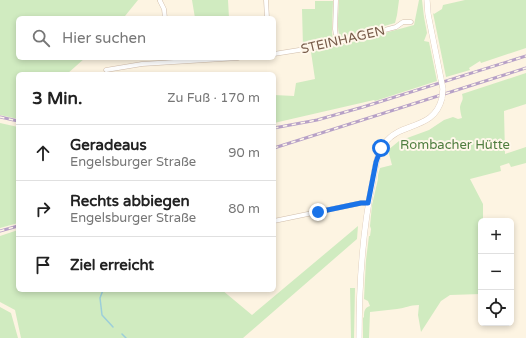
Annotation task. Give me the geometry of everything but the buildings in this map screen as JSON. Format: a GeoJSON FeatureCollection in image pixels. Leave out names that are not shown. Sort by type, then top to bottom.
{"type":"FeatureCollection","features":[{"type":"Feature","properties":{"kind":"street"},"geometry":{"type":"LineString","coordinates":[[266,0],[267,16]]}},
{"type":"Feature","properties":{"kind":"street"},"geometry":{"type":"LineString","coordinates":[[336,0],[335,29],[337,43]]}},
{"type":"Feature","properties":{"kind":"street"},"geometry":{"type":"LineString","coordinates":[[359,338],[361,258],[368,203],[379,154],[385,142],[395,134],[430,118],[438,109],[442,98],[443,89],[428,14],[427,0]]}},
{"type":"Feature","properties":{"kind":"street"},"geometry":{"type":"LineString","coordinates":[[160,1],[165,16]]}},
{"type":"Feature","properties":{"kind":"street","name":"STEINHAGEN"},"geometry":{"type":"LineString","coordinates":[[276,54],[311,49],[337,43],[396,27],[403,22],[411,22]]}},
{"type":"Feature","properties":{"kind":"street"},"geometry":{"type":"LineString","coordinates":[[106,70],[170,60]]}},
{"type":"Feature","properties":{"kind":"street"},"geometry":{"type":"LineString","coordinates":[[276,220],[361,203],[368,203]]}},
{"type":"Feature","properties":{"kind":"green space"},"geometry":{"type":"Polygon","coordinates":[[[0,0],[138,0],[125,16],[16,16],[16,60],[83,60],[69,72],[16,72],[16,119],[0,115],[0,0]]]}},
{"type":"Feature","properties":{"kind":"green space"},"geometry":{"type":"Polygon","coordinates":[[[192,0],[228,0],[229,16],[195,16],[192,0]]]}},
{"type":"Feature","properties":{"kind":"green space"},"geometry":{"type":"Polygon","coordinates":[[[339,0],[399,0],[395,23],[342,38],[340,37],[338,29],[339,0]]]}},
{"type":"Feature","properties":{"kind":"green space"},"geometry":{"type":"Polygon","coordinates":[[[419,0],[422,0],[427,33],[424,41],[429,42],[437,81],[375,101],[276,123],[276,95],[294,96],[296,83],[315,79],[311,52],[414,25],[419,0]]]}},
{"type":"Feature","properties":{"kind":"green space"},"geometry":{"type":"Polygon","coordinates":[[[465,0],[526,0],[526,48],[481,63],[480,61],[469,68],[470,70],[446,77],[433,13],[434,14],[442,9],[443,5],[465,0]]]}},
{"type":"Feature","properties":{"kind":"green space"},"geometry":{"type":"Polygon","coordinates":[[[315,1],[333,1],[333,41],[303,47],[302,9],[315,9],[315,1]]]}},
{"type":"Feature","properties":{"kind":"green space","name":"Rombacher Hütte"},"geometry":{"type":"Polygon","coordinates":[[[526,73],[526,104],[504,111],[505,154],[526,147],[526,163],[511,167],[509,163],[500,166],[501,171],[470,179],[483,204],[483,218],[478,218],[478,294],[450,295],[441,301],[421,332],[418,315],[419,305],[370,312],[369,338],[363,338],[364,312],[365,309],[370,306],[368,301],[364,299],[366,260],[371,229],[372,205],[380,168],[392,165],[388,150],[399,141],[429,130],[444,120],[453,117],[458,119],[462,118],[460,107],[463,100],[462,94],[526,73]]]}},
{"type":"Feature","properties":{"kind":"green space"},"geometry":{"type":"Polygon","coordinates":[[[0,123],[16,127],[16,224],[0,228],[0,123]]]}},
{"type":"Feature","properties":{"kind":"green space"},"geometry":{"type":"Polygon","coordinates":[[[358,226],[357,239],[243,338],[21,338],[15,310],[0,302],[0,236],[16,231],[16,292],[224,292],[252,315],[358,226]]]}},
{"type":"Feature","properties":{"kind":"green space"},"geometry":{"type":"Polygon","coordinates":[[[350,288],[355,288],[354,338],[351,338],[350,288]]]}},
{"type":"Feature","properties":{"kind":"green space"},"geometry":{"type":"Polygon","coordinates":[[[0,307],[11,313],[18,338],[0,338],[0,307]]]}},
{"type":"Feature","properties":{"kind":"waterway"},"geometry":{"type":"LineString","coordinates":[[102,292],[100,298],[102,315],[113,327]]}},
{"type":"Feature","properties":{"kind":"waterway"},"geometry":{"type":"LineString","coordinates":[[122,334],[126,338]]}},
{"type":"Feature","properties":{"kind":"railway"},"geometry":{"type":"LineString","coordinates":[[276,128],[317,120],[363,107],[526,56]]}},
{"type":"Feature","properties":{"kind":"railway"},"geometry":{"type":"LineString","coordinates":[[276,147],[526,68]]}},
{"type":"Feature","properties":{"kind":"railway"},"geometry":{"type":"LineString","coordinates":[[0,117],[16,121]]}},
{"type":"Feature","properties":{"kind":"railway"},"geometry":{"type":"LineString","coordinates":[[0,231],[16,227]]}},
{"type":"Feature","properties":{"kind":"route"},"geometry":{"type":"LineString","coordinates":[[318,212],[361,203],[368,203],[376,162],[381,148]]}}]}
